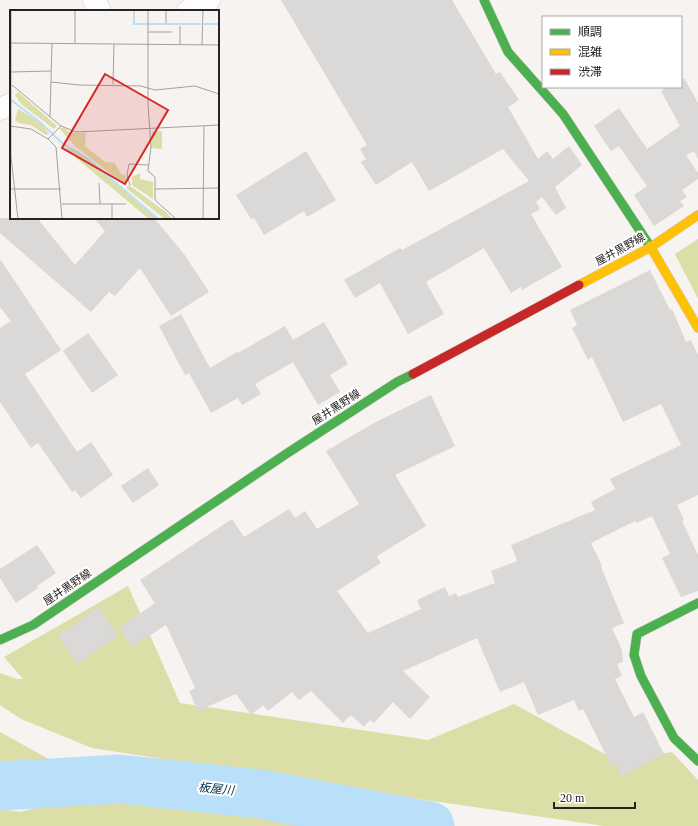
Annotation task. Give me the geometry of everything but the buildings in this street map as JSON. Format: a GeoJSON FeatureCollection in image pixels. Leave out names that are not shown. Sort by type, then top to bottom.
{"type":"FeatureCollection","features":[{"type":"Feature","properties":{"kind":"main road"},"geometry":{"type":"LineString","coordinates":[[484,0],[508,52],[563,114],[651,247],[698,328]]}},
{"type":"Feature","properties":{"kind":"main road","name":"屋井黒野線"},"geometry":{"type":"LineString","coordinates":[[0,640],[33,625],[286,454],[397,382],[651,247],[698,215]]}},
{"type":"Feature","properties":{"kind":"main road"},"geometry":{"type":"LineString","coordinates":[[698,604],[637,634],[634,655],[641,676],[674,738],[698,762]]}},
{"type":"Feature","properties":{"kind":"street"},"geometry":{"type":"LineString","coordinates":[[94,0],[99,10]]}},
{"type":"Feature","properties":{"kind":"street"},"geometry":{"type":"LineString","coordinates":[[190,10],[210,0]]}},
{"type":"Feature","properties":{"kind":"street"},"geometry":{"type":"LineString","coordinates":[[0,110],[10,105]]}},
{"type":"Feature","properties":{"kind":"green space"},"geometry":{"type":"Polygon","coordinates":[[[698,239],[698,299],[675,254],[698,239]]]}},
{"type":"Feature","properties":{"kind":"green space"},"geometry":{"type":"Polygon","coordinates":[[[128,586],[180,703],[428,740],[514,704],[616,760],[672,752],[698,780],[698,826],[605,826],[419,799],[92,748],[21,719],[0,705],[0,673],[17,679],[23,679],[4,657],[128,586]]]}},
{"type":"Feature","properties":{"kind":"green space"},"geometry":{"type":"Polygon","coordinates":[[[0,732],[56,763],[54,783],[0,786],[0,732]]]}},
{"type":"Feature","properties":{"kind":"green space"},"geometry":{"type":"Polygon","coordinates":[[[147,781],[262,817],[306,826],[0,826],[0,809],[21,812],[45,805],[75,791],[147,781]]]}},
{"type":"Feature","properties":{"kind":"waterway","name":"板屋川"},"geometry":{"type":"LineString","coordinates":[[0,786],[119,779],[260,794],[430,826]]}},
{"type":"Feature","properties":{"kind":"traffic: fast"},"geometry":{"type":"LineString","coordinates":[[484,0],[508,52],[563,114],[650,246]]}},
{"type":"Feature","properties":{"kind":"traffic: fast"},"geometry":{"type":"LineString","coordinates":[[0,640],[33,625],[286,454],[397,382],[413,374]]}},
{"type":"Feature","properties":{"kind":"traffic: fast"},"geometry":{"type":"LineString","coordinates":[[698,603],[637,634],[634,655],[641,676],[674,738],[698,761]]}},
{"type":"Feature","properties":{"kind":"traffic: slow"},"geometry":{"type":"LineString","coordinates":[[579,285],[651,247],[698,215]]}},
{"type":"Feature","properties":{"kind":"traffic: slow"},"geometry":{"type":"LineString","coordinates":[[650,246],[698,328]]}},
{"type":"Feature","properties":{"kind":"traffic: jam"},"geometry":{"type":"LineString","coordinates":[[413,374],[579,285]]}}]}
